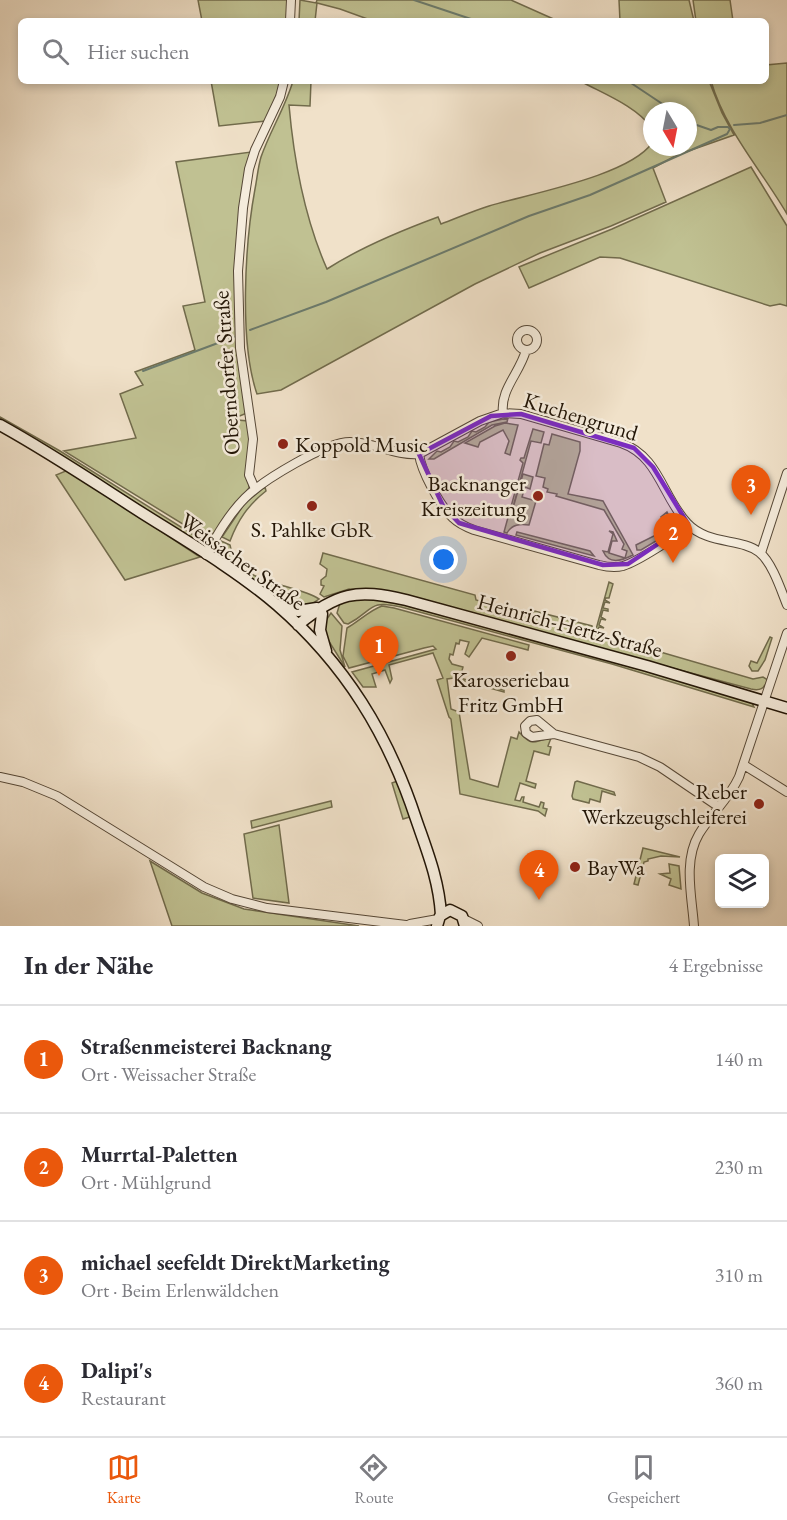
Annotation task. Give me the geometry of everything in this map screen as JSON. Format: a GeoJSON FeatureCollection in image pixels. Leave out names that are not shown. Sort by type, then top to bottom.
{"type":"FeatureCollection","features":[{"type":"Feature","properties":{"kind":"main road","name":"Weissacher Straße"},"geometry":{"type":"LineString","coordinates":[[0,425],[51,454],[206,555],[276,604],[301,628],[328,657],[366,708],[391,752],[411,803],[439,889],[453,911],[460,914],[464,922]]}},
{"type":"Feature","properties":{"kind":"main road","name":"Heinrich-Hertz-Straße"},"geometry":{"type":"LineString","coordinates":[[301,628],[328,602],[340,597],[370,593],[399,598],[787,708]]}},
{"type":"Feature","properties":{"kind":"main road"},"geometry":{"type":"LineString","coordinates":[[301,628],[322,614],[340,597]]}},
{"type":"Feature","properties":{"kind":"main road"},"geometry":{"type":"LineString","coordinates":[[276,604],[303,611],[328,602]]}},
{"type":"Feature","properties":{"kind":"main road"},"geometry":{"type":"LineString","coordinates":[[322,614],[320,630],[328,657]]}},
{"type":"Feature","properties":{"kind":"main road","name":"Weissacher Straße"},"geometry":{"type":"LineString","coordinates":[[439,889],[439,920]]}},
{"type":"Feature","properties":{"kind":"main road"},"geometry":{"type":"LineString","coordinates":[[439,920],[447,911],[453,911]]}},
{"type":"Feature","properties":{"kind":"street"},"geometry":{"type":"LineString","coordinates":[[290,18],[291,0]]}},
{"type":"Feature","properties":{"kind":"street","name":"Oberndorfer Straße"},"geometry":{"type":"LineString","coordinates":[[255,489],[249,475],[253,439],[240,348],[238,271],[249,169],[255,150],[280,97],[283,84]]}},
{"type":"Feature","properties":{"kind":"street","name":"Kuchengrund"},"geometry":{"type":"LineString","coordinates":[[503,413],[504,393],[518,371],[526,350]]}},
{"type":"Feature","properties":{"kind":"street","name":"Kuchengrund"},"geometry":{"type":"LineString","coordinates":[[419,454],[486,419],[503,413],[521,414],[634,448],[643,454],[653,467],[688,524],[705,536],[753,549],[761,554]]}},
{"type":"Feature","properties":{"kind":"street"},"geometry":{"type":"LineString","coordinates":[[206,555],[236,508],[255,489],[303,460],[341,442],[357,442],[406,454],[419,454],[422,466],[443,506],[459,523],[474,530],[599,565],[612,567],[628,564],[680,533],[688,524]]}},
{"type":"Feature","properties":{"kind":"street"},"geometry":{"type":"LineString","coordinates":[[787,473],[761,554],[774,574],[787,605]]}},
{"type":"Feature","properties":{"kind":"street"},"geometry":{"type":"LineString","coordinates":[[694,926],[690,876],[691,856],[699,834],[733,789],[744,765],[787,633]]}},
{"type":"Feature","properties":{"kind":"street"},"geometry":{"type":"LineString","coordinates":[[554,734],[650,762],[719,807]]}},
{"type":"Feature","properties":{"kind":"street"},"geometry":{"type":"LineString","coordinates":[[744,765],[787,792]]}},
{"type":"Feature","properties":{"kind":"street"},"geometry":{"type":"LineString","coordinates":[[0,777],[31,785],[57,796],[204,887],[232,899],[267,908],[411,925],[439,920]]}},
{"type":"Feature","properties":{"kind":"street"},"geometry":{"type":"LineString","coordinates":[[464,922],[476,926]]}},
{"type":"Feature","properties":{"kind":"highlighted area"},"geometry":{"type":"Polygon","coordinates":[[[521,414],[634,448],[653,467],[688,524],[628,564],[603,565],[459,523],[443,506],[419,454],[491,416],[521,414]]]}},
{"type":"Feature","properties":{"kind":"green space"},"geometry":{"type":"Polygon","coordinates":[[[198,0],[289,0],[288,18],[201,18],[198,0]]]}},
{"type":"Feature","properties":{"kind":"green space"},"geometry":{"type":"Polygon","coordinates":[[[300,0],[316,3],[317,0],[511,0],[551,18],[365,18],[317,3],[315,18],[299,18],[300,0]]]}},
{"type":"Feature","properties":{"kind":"green space"},"geometry":{"type":"Polygon","coordinates":[[[619,0],[689,0],[693,18],[620,18],[619,0]]]}},
{"type":"Feature","properties":{"kind":"green space"},"geometry":{"type":"Polygon","coordinates":[[[693,0],[730,0],[733,18],[696,18],[693,0]]]}},
{"type":"Feature","properties":{"kind":"green space"},"geometry":{"type":"Polygon","coordinates":[[[787,63],[787,214],[725,116],[712,84],[769,84],[769,65],[787,63]]]}},
{"type":"Feature","properties":{"kind":"green space"},"geometry":{"type":"Polygon","coordinates":[[[212,84],[281,84],[266,121],[219,126],[212,84]]]}},
{"type":"Feature","properties":{"kind":"green space"},"geometry":{"type":"Polygon","coordinates":[[[292,84],[311,84],[310,106],[289,105],[301,189],[312,229],[327,269],[381,240],[438,217],[441,224],[489,206],[576,182],[622,165],[643,152],[643,156],[675,156],[653,168],[666,202],[540,253],[475,284],[281,390],[257,394],[248,348],[246,264],[258,169],[292,84]]]}},
{"type":"Feature","properties":{"kind":"green space"},"geometry":{"type":"Polygon","coordinates":[[[586,84],[710,84],[734,135],[697,148],[697,102],[643,102],[643,118],[629,107],[586,84]]]}},
{"type":"Feature","properties":{"kind":"green space"},"geometry":{"type":"Polygon","coordinates":[[[251,152],[239,246],[235,303],[237,345],[247,413],[237,417],[237,420],[249,421],[249,488],[215,533],[199,534],[64,451],[136,438],[120,394],[143,385],[135,372],[195,350],[183,306],[205,302],[176,162],[251,152]]]}},
{"type":"Feature","properties":{"kind":"green space"},"geometry":{"type":"Polygon","coordinates":[[[751,167],[787,226],[787,306],[780,304],[770,306],[620,258],[600,257],[529,288],[519,267],[612,229],[751,167]]]}},
{"type":"Feature","properties":{"kind":"green space"},"geometry":{"type":"Polygon","coordinates":[[[0,417],[60,451],[192,534],[200,537],[213,537],[206,543],[195,541],[0,421],[0,417]]]}},
{"type":"Feature","properties":{"kind":"green space"},"geometry":{"type":"Polygon","coordinates":[[[508,418],[507,422],[492,425],[434,459],[429,459],[437,451],[441,452],[450,447],[454,441],[458,442],[468,437],[472,431],[476,432],[489,422],[508,418]]]}},
{"type":"Feature","properties":{"kind":"green space"},"geometry":{"type":"Polygon","coordinates":[[[505,423],[518,425],[510,455],[505,453],[509,441],[503,430],[480,442],[478,447],[465,443],[495,426],[505,423]]]}},
{"type":"Feature","properties":{"kind":"green space"},"geometry":{"type":"Polygon","coordinates":[[[533,429],[544,432],[541,443],[531,441],[510,518],[523,474],[533,477],[530,489],[525,487],[522,497],[536,501],[529,525],[516,525],[507,533],[504,532],[523,463],[520,460],[524,458],[533,429]]]}},
{"type":"Feature","properties":{"kind":"green space"},"geometry":{"type":"Polygon","coordinates":[[[552,434],[580,442],[580,451],[568,494],[603,501],[633,555],[624,559],[612,560],[603,551],[608,552],[613,534],[609,531],[613,532],[617,541],[612,541],[609,553],[625,558],[627,551],[622,549],[624,544],[604,510],[556,496],[557,494],[547,492],[548,489],[543,487],[545,478],[536,476],[544,444],[549,445],[552,434]]]}},
{"type":"Feature","properties":{"kind":"green space"},"geometry":{"type":"Polygon","coordinates":[[[68,470],[200,557],[125,580],[56,475],[68,470]]]}},
{"type":"Feature","properties":{"kind":"green space"},"geometry":{"type":"Polygon","coordinates":[[[265,487],[266,491],[249,507],[236,526],[230,541],[222,537],[245,503],[265,487]]]}},
{"type":"Feature","properties":{"kind":"green space"},"geometry":{"type":"Polygon","coordinates":[[[667,512],[674,525],[671,532],[641,550],[637,550],[636,545],[668,529],[661,517],[667,512]]]}},
{"type":"Feature","properties":{"kind":"green space"},"geometry":{"type":"Polygon","coordinates":[[[517,532],[590,551],[594,556],[516,535],[517,532]]]}},
{"type":"Feature","properties":{"kind":"green space"},"geometry":{"type":"Polygon","coordinates":[[[221,541],[230,545],[235,558],[254,576],[308,593],[319,599],[310,605],[282,601],[223,558],[218,549],[221,541]]]}},
{"type":"Feature","properties":{"kind":"green space"},"geometry":{"type":"Polygon","coordinates":[[[323,553],[475,595],[476,600],[532,615],[534,611],[592,626],[595,633],[609,582],[613,584],[609,598],[605,600],[610,603],[605,602],[603,608],[608,611],[603,610],[601,617],[606,620],[601,619],[599,625],[604,628],[599,627],[597,631],[603,633],[602,635],[753,679],[763,677],[768,680],[761,689],[751,689],[380,590],[349,589],[324,597],[320,594],[324,586],[321,585],[321,580],[326,576],[327,569],[320,564],[323,553]]]}},
{"type":"Feature","properties":{"kind":"green space"},"geometry":{"type":"Polygon","coordinates":[[[373,596],[618,660],[752,703],[754,707],[612,664],[401,607],[376,605],[348,624],[344,623],[337,613],[340,603],[373,596]]]}},
{"type":"Feature","properties":{"kind":"green space"},"geometry":{"type":"Polygon","coordinates":[[[382,606],[529,645],[528,650],[482,638],[469,657],[465,654],[469,642],[460,640],[459,644],[456,643],[453,655],[450,654],[449,659],[452,664],[463,667],[460,678],[504,690],[504,692],[454,678],[447,679],[451,709],[459,712],[470,779],[498,787],[511,737],[517,739],[519,732],[531,742],[551,738],[548,746],[551,747],[549,755],[534,751],[526,781],[536,784],[535,788],[520,783],[515,800],[520,801],[524,797],[523,802],[539,807],[541,802],[544,803],[543,808],[547,809],[545,816],[538,811],[460,794],[451,719],[437,680],[443,678],[433,653],[389,665],[392,679],[390,683],[385,670],[372,674],[376,687],[363,687],[352,672],[436,649],[433,646],[349,668],[343,656],[347,628],[382,606]]]}},
{"type":"Feature","properties":{"kind":"green space"},"geometry":{"type":"Polygon","coordinates":[[[331,613],[342,626],[340,650],[345,667],[325,635],[325,619],[331,613]]]}},
{"type":"Feature","properties":{"kind":"green space"},"geometry":{"type":"Polygon","coordinates":[[[770,637],[772,638],[765,660],[758,671],[752,671],[749,666],[751,661],[757,663],[770,637]]]}},
{"type":"Feature","properties":{"kind":"green space"},"geometry":{"type":"Polygon","coordinates":[[[400,780],[413,816],[403,819],[392,783],[400,780]]]}},
{"type":"Feature","properties":{"kind":"green space"},"geometry":{"type":"Polygon","coordinates":[[[577,781],[614,792],[615,795],[602,791],[600,802],[590,799],[589,803],[573,799],[577,781]]]}},
{"type":"Feature","properties":{"kind":"green space"},"geometry":{"type":"Polygon","coordinates":[[[331,801],[332,807],[252,828],[251,821],[331,801]]]}},
{"type":"Feature","properties":{"kind":"green space"},"geometry":{"type":"Polygon","coordinates":[[[279,825],[289,903],[253,898],[244,834],[279,825]]]}},
{"type":"Feature","properties":{"kind":"green space"},"geometry":{"type":"Polygon","coordinates":[[[643,848],[680,857],[661,856],[648,859],[644,862],[638,885],[634,884],[643,848]]]}},
{"type":"Feature","properties":{"kind":"green space"},"geometry":{"type":"Polygon","coordinates":[[[150,861],[202,893],[244,909],[359,926],[172,926],[150,861]]]}},
{"type":"Feature","properties":{"kind":"green space"},"geometry":{"type":"Polygon","coordinates":[[[669,864],[679,866],[681,889],[669,885],[671,879],[660,874],[670,873],[669,864]]]}},
{"type":"Feature","properties":{"kind":"waterway"},"geometry":{"type":"LineString","coordinates":[[414,0],[468,18]]}},
{"type":"Feature","properties":{"kind":"waterway"},"geometry":{"type":"LineString","coordinates":[[632,84],[660,102]]}},
{"type":"Feature","properties":{"kind":"waterway"},"geometry":{"type":"LineString","coordinates":[[734,125],[760,123],[787,115]]}},
{"type":"Feature","properties":{"kind":"waterway"},"geometry":{"type":"LineString","coordinates":[[697,125],[711,130],[718,127],[730,129],[727,134],[697,147]]}},
{"type":"Feature","properties":{"kind":"waterway"},"geometry":{"type":"LineString","coordinates":[[250,330],[326,302],[529,216],[590,195],[678,156]]}},
{"type":"Feature","properties":{"kind":"waterway"},"geometry":{"type":"LineString","coordinates":[[143,371],[234,337]]}},
{"type":"Feature","properties":{"kind":"waterway"},"geometry":{"type":"LineString","coordinates":[[219,546],[222,557],[286,603]]}},
{"type":"Feature","properties":{"kind":"place","name":"Koppold Music"},"geometry":{"type":"Point","coordinates":[283,444]}},
{"type":"Feature","properties":{"kind":"place","name":"Backnanger Kreiszeitung"},"geometry":{"type":"Point","coordinates":[538,496]}},
{"type":"Feature","properties":{"kind":"place","name":"S. Pahlke GbR"},"geometry":{"type":"Point","coordinates":[312,506]}},
{"type":"Feature","properties":{"kind":"place","name":"michael seefeldt DirektMarketing"},"geometry":{"type":"Point","coordinates":[751,515]}},
{"type":"Feature","properties":{"kind":"place","name":"Murrtal-Paletten"},"geometry":{"type":"Point","coordinates":[673,563]}},
{"type":"Feature","properties":{"kind":"place","name":"Karosseriebau Fritz GmbH"},"geometry":{"type":"Point","coordinates":[511,656]}},
{"type":"Feature","properties":{"kind":"place","name":"Straßenmeisterei Backnang"},"geometry":{"type":"Point","coordinates":[379,676]}},
{"type":"Feature","properties":{"kind":"place","name":"Reber Werkzeugschleiferei"},"geometry":{"type":"Point","coordinates":[759,804]}},
{"type":"Feature","properties":{"kind":"place","name":"BayWa"},"geometry":{"type":"Point","coordinates":[575,867]}},
{"type":"Feature","properties":{"kind":"place","name":"Dalipi's"},"geometry":{"type":"Point","coordinates":[539,900]}}]}
